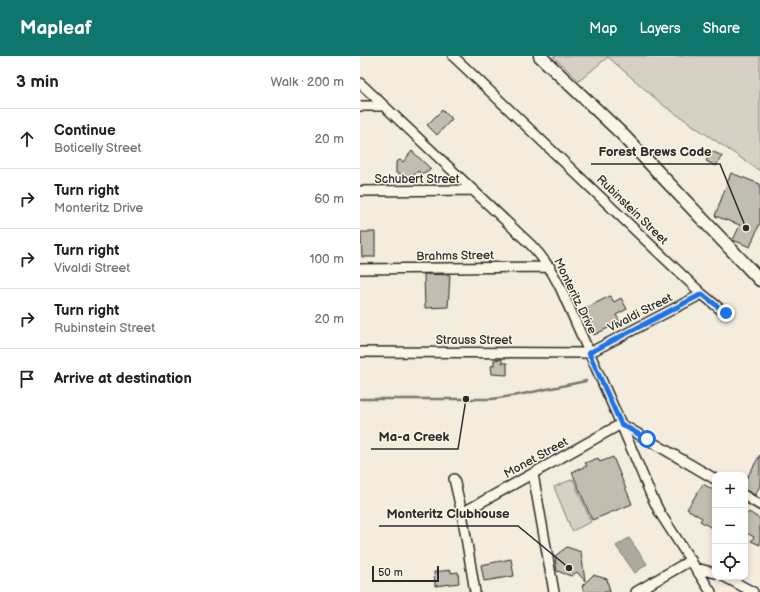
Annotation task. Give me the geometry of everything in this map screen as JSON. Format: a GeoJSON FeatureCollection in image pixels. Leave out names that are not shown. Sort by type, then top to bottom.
{"type":"FeatureCollection","features":[{"type":"Feature","properties":{"kind":"main road"},"geometry":{"type":"LineString","coordinates":[[540,56],[623,135],[760,280]]}},
{"type":"Feature","properties":{"kind":"street","name":"Rubinstein Street"},"geometry":{"type":"LineString","coordinates":[[453,56],[702,294],[726,313]]}},
{"type":"Feature","properties":{"kind":"street","name":"Monteritz Drive"},"geometry":{"type":"LineString","coordinates":[[360,83],[531,245],[550,267],[621,424],[651,495],[660,513],[711,592]]}},
{"type":"Feature","properties":{"kind":"street"},"geometry":{"type":"LineString","coordinates":[[360,106],[384,106]]}},
{"type":"Feature","properties":{"kind":"street","name":"Schubert Street"},"geometry":{"type":"LineString","coordinates":[[360,191],[474,190]]}},
{"type":"Feature","properties":{"kind":"street","name":"Brahms Street"},"geometry":{"type":"LineString","coordinates":[[360,269],[550,267]]}},
{"type":"Feature","properties":{"kind":"street","name":"Vivaldi Street"},"geometry":{"type":"LineString","coordinates":[[589,353],[702,294]]}},
{"type":"Feature","properties":{"kind":"street","name":"Strauss Street"},"geometry":{"type":"LineString","coordinates":[[360,352],[589,353]]}},
{"type":"Feature","properties":{"kind":"street"},"geometry":{"type":"LineString","coordinates":[[621,424],[712,477]]}},
{"type":"Feature","properties":{"kind":"street","name":"Monet Street"},"geometry":{"type":"LineString","coordinates":[[462,513],[621,424]]}},
{"type":"Feature","properties":{"kind":"street"},"geometry":{"type":"LineString","coordinates":[[533,474],[554,592]]}},
{"type":"Feature","properties":{"kind":"street"},"geometry":{"type":"LineString","coordinates":[[454,479],[462,513],[475,592]]}},
{"type":"Feature","properties":{"kind":"street"},"geometry":{"type":"LineString","coordinates":[[748,498],[760,505]]}},
{"type":"Feature","properties":{"kind":"street"},"geometry":{"type":"LineString","coordinates":[[636,592],[693,564],[712,572]]}},
{"type":"Feature","properties":{"kind":"street"},"geometry":{"type":"LineString","coordinates":[[731,580],[753,592]]}},
{"type":"Feature","properties":{"kind":"shaded area"},"geometry":{"type":"Polygon","coordinates":[[[553,56],[760,56],[760,171],[663,105],[608,57],[579,81],[553,56]]]}},
{"type":"Feature","properties":{"kind":"shaded area"},"geometry":{"type":"Polygon","coordinates":[[[573,479],[591,522],[572,531],[554,487],[573,479]]]}},
{"type":"Feature","properties":{"kind":"shaded area"},"geometry":{"type":"Polygon","coordinates":[[[629,538],[647,564],[635,573],[616,546],[629,538]]]}},
{"type":"Feature","properties":{"kind":"building"},"geometry":{"type":"Polygon","coordinates":[[[442,110],[452,119],[437,135],[427,125],[442,110]]]}},
{"type":"Feature","properties":{"kind":"building"},"geometry":{"type":"Polygon","coordinates":[[[412,151],[431,169],[421,174],[418,171],[409,180],[403,174],[396,173],[396,162],[400,160],[403,162],[412,151]]]}},
{"type":"Feature","properties":{"kind":"building"},"geometry":{"type":"Polygon","coordinates":[[[712,151],[722,156],[716,166],[706,161],[712,151]]]}},
{"type":"Feature","properties":{"kind":"building"},"geometry":{"type":"Polygon","coordinates":[[[731,173],[760,184],[760,223],[750,247],[733,240],[740,225],[715,216],[731,173]]]}},
{"type":"Feature","properties":{"kind":"building"},"geometry":{"type":"Polygon","coordinates":[[[361,232],[375,232],[375,257],[362,257],[361,232]]]}},
{"type":"Feature","properties":{"kind":"building"},"geometry":{"type":"Polygon","coordinates":[[[424,274],[450,275],[448,307],[425,308],[424,274]]]}},
{"type":"Feature","properties":{"kind":"building"},"geometry":{"type":"Polygon","coordinates":[[[610,296],[614,302],[621,298],[627,309],[616,315],[620,322],[594,335],[582,310],[610,296]]]}},
{"type":"Feature","properties":{"kind":"building"},"geometry":{"type":"Polygon","coordinates":[[[502,359],[502,363],[507,363],[507,375],[492,374],[491,366],[494,365],[494,360],[502,359]]]}},
{"type":"Feature","properties":{"kind":"building"},"geometry":{"type":"Polygon","coordinates":[[[760,455],[760,486],[755,495],[748,492],[748,476],[760,455]]]}},
{"type":"Feature","properties":{"kind":"building"},"geometry":{"type":"Polygon","coordinates":[[[613,457],[632,504],[592,520],[572,472],[587,466],[585,463],[598,458],[600,462],[613,457]]]}},
{"type":"Feature","properties":{"kind":"building"},"geometry":{"type":"Polygon","coordinates":[[[703,484],[712,489],[712,528],[700,521],[702,518],[687,509],[703,484]]]}},
{"type":"Feature","properties":{"kind":"building"},"geometry":{"type":"Polygon","coordinates":[[[749,512],[760,519],[760,545],[751,541],[754,537],[748,534],[749,512]]]}},
{"type":"Feature","properties":{"kind":"building"},"geometry":{"type":"Polygon","coordinates":[[[567,547],[581,552],[585,581],[577,572],[571,576],[557,571],[555,556],[567,547]]]}},
{"type":"Feature","properties":{"kind":"building"},"geometry":{"type":"Polygon","coordinates":[[[511,559],[514,576],[484,581],[481,565],[511,559]]]}},
{"type":"Feature","properties":{"kind":"building"},"geometry":{"type":"Polygon","coordinates":[[[451,570],[451,573],[458,572],[459,583],[435,586],[434,572],[451,570]]]}},
{"type":"Feature","properties":{"kind":"building"},"geometry":{"type":"Polygon","coordinates":[[[593,575],[607,579],[610,592],[584,592],[582,586],[593,575]]]}},
{"type":"Feature","properties":{"kind":"waterway"},"geometry":{"type":"LineString","coordinates":[[360,399],[492,399],[586,381]]}},
{"type":"Feature","properties":{"kind":"place","name":"Forest Brews Code"},"geometry":{"type":"Point","coordinates":[746,228]}},
{"type":"Feature","properties":{"kind":"place","name":"Ma-a Creek"},"geometry":{"type":"Point","coordinates":[466,399]}},
{"type":"Feature","properties":{"kind":"place","name":"Monteritz Clubhouse"},"geometry":{"type":"Point","coordinates":[569,568]}},
{"type":"Feature","properties":{"kind":"route"},"geometry":{"type":"LineString","coordinates":[[647,439],[621,424],[589,353],[702,294],[726,313]]}}]}
